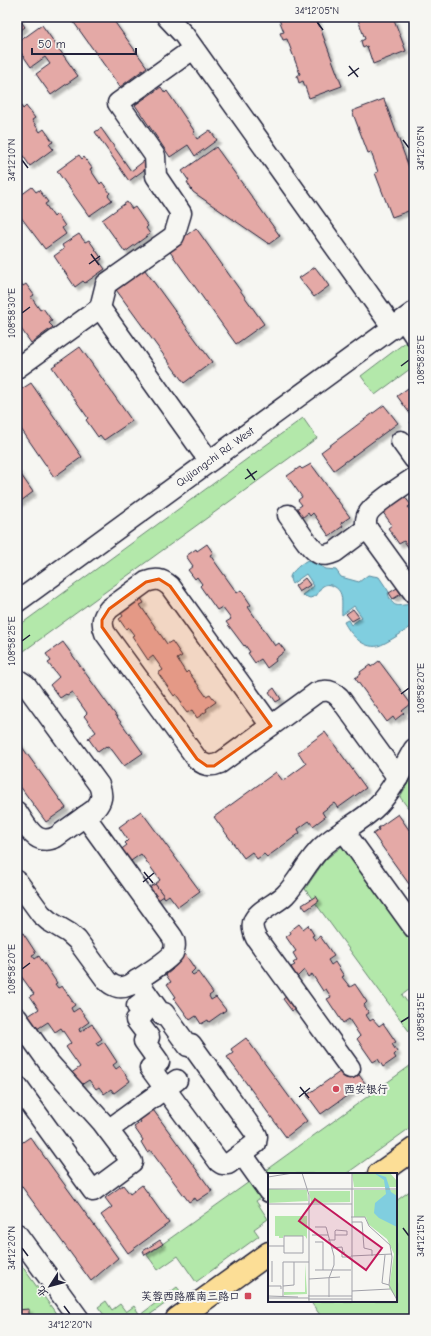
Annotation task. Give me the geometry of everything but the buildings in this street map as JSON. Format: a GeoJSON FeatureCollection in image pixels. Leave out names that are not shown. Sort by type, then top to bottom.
{"type":"FeatureCollection","features":[{"type":"Feature","properties":{"kind":"main road"},"geometry":{"type":"LineString","coordinates":[[380,1173],[414,1149]]}},
{"type":"Feature","properties":{"kind":"main road"},"geometry":{"type":"LineString","coordinates":[[397,1176],[414,1164]]}},
{"type":"Feature","properties":{"kind":"main road"},"geometry":{"type":"LineString","coordinates":[[177,1319],[268,1254]]}},
{"type":"Feature","properties":{"kind":"main road"},"geometry":{"type":"LineString","coordinates":[[199,1319],[268,1269]]}},
{"type":"Feature","properties":{"kind":"street"},"geometry":{"type":"LineString","coordinates":[[167,17],[184,35],[193,49],[402,322]]}},
{"type":"Feature","properties":{"kind":"street"},"geometry":{"type":"LineString","coordinates":[[17,368],[100,308],[106,284],[174,236],[181,213],[156,176],[155,156],[118,103],[193,49]]}},
{"type":"Feature","properties":{"kind":"street","name":"Qujiangchi Rd. West"},"geometry":{"type":"LineString","coordinates":[[17,602],[402,322],[414,296]]}},
{"type":"Feature","properties":{"kind":"street"},"geometry":{"type":"LineString","coordinates":[[100,308],[202,451]]}},
{"type":"Feature","properties":{"kind":"street","name":"Qujiangchi Rd. West"},"geometry":{"type":"LineString","coordinates":[[17,586],[202,451],[402,322]]}},
{"type":"Feature","properties":{"kind":"street"},"geometry":{"type":"LineString","coordinates":[[401,441],[414,459]]}},
{"type":"Feature","properties":{"kind":"street"},"geometry":{"type":"LineString","coordinates":[[414,478],[370,510],[366,519],[367,528],[414,593]]}},
{"type":"Feature","properties":{"kind":"street"},"geometry":{"type":"LineString","coordinates":[[288,514],[314,550],[322,554],[335,552],[367,528]]}},
{"type":"Feature","properties":{"kind":"street"},"geometry":{"type":"LineString","coordinates":[[271,726],[165,581],[152,579],[146,582],[108,609],[104,614],[102,627],[105,633],[202,764],[214,766],[220,763],[271,726],[316,693],[328,690],[334,692],[339,697],[398,778]]}},
{"type":"Feature","properties":{"kind":"street"},"geometry":{"type":"LineString","coordinates":[[17,679],[26,685],[102,791],[100,804],[50,840],[38,838],[33,834],[17,812]]}},
{"type":"Feature","properties":{"kind":"street"},"geometry":{"type":"LineString","coordinates":[[350,1068],[256,938],[253,931],[253,925],[259,914],[283,897],[294,886],[312,858],[322,847],[377,806],[398,778],[414,750]]}},
{"type":"Feature","properties":{"kind":"street"},"geometry":{"type":"LineString","coordinates":[[17,882],[41,914],[77,940],[112,986],[124,988],[170,956],[174,950],[174,940],[171,935],[85,816]]}},
{"type":"Feature","properties":{"kind":"street"},"geometry":{"type":"LineString","coordinates":[[344,831],[414,928]]}},
{"type":"Feature","properties":{"kind":"street"},"geometry":{"type":"LineString","coordinates":[[137,980],[162,1015],[164,1013],[188,1046],[191,1044],[257,1136],[256,1143],[228,1164],[219,1162],[171,1084],[150,1068],[159,1062],[144,1041],[149,1037],[136,1020],[143,1015],[137,1006],[149,997]]}},
{"type":"Feature","properties":{"kind":"street"},"geometry":{"type":"LineString","coordinates":[[17,1018],[49,1063],[90,1108],[132,1162],[93,1191],[17,1086]]}},
{"type":"Feature","properties":{"kind":"street"},"geometry":{"type":"LineString","coordinates":[[108,1130],[171,1084]]}},
{"type":"Feature","properties":{"kind":"street"},"geometry":{"type":"LineString","coordinates":[[242,1154],[268,1191]]}},
{"type":"Feature","properties":{"kind":"street"},"geometry":{"type":"LineString","coordinates":[[17,1234],[79,1319]]}},
{"type":"Feature","properties":{"kind":"highlighted area"},"geometry":{"type":"Polygon","coordinates":[[[159,579],[170,586],[271,726],[214,766],[207,766],[197,759],[102,627],[102,620],[109,609],[146,582],[159,579]]]}},
{"type":"Feature","properties":{"kind":"green space"},"geometry":{"type":"Polygon","coordinates":[[[411,338],[414,342],[414,366],[375,395],[361,376],[411,338]]]}},
{"type":"Feature","properties":{"kind":"green space"},"geometry":{"type":"Polygon","coordinates":[[[303,418],[317,438],[17,656],[17,627],[303,418]]]}},
{"type":"Feature","properties":{"kind":"green space"},"geometry":{"type":"Polygon","coordinates":[[[414,772],[414,816],[400,797],[414,772]]]}},
{"type":"Feature","properties":{"kind":"green space"},"geometry":{"type":"Polygon","coordinates":[[[345,844],[414,938],[414,986],[402,995],[414,1011],[414,1038],[305,889],[325,860],[345,844]]]}},
{"type":"Feature","properties":{"kind":"green space"},"geometry":{"type":"Polygon","coordinates":[[[414,1063],[414,1125],[347,1173],[268,1173],[266,1170],[414,1063]]]}},
{"type":"Feature","properties":{"kind":"green space"},"geometry":{"type":"Polygon","coordinates":[[[249,1182],[260,1198],[256,1201],[268,1219],[254,1229],[259,1236],[196,1282],[178,1256],[158,1270],[147,1255],[249,1182]]]}},
{"type":"Feature","properties":{"kind":"green space"},"geometry":{"type":"Polygon","coordinates":[[[414,1188],[414,1319],[323,1319],[311,1302],[397,1302],[397,1200],[414,1188]]]}},
{"type":"Feature","properties":{"kind":"green space"},"geometry":{"type":"Polygon","coordinates":[[[17,1259],[60,1319],[17,1319],[17,1259]]]}},
{"type":"Feature","properties":{"kind":"green space"},"geometry":{"type":"Polygon","coordinates":[[[177,1287],[181,1292],[144,1319],[107,1319],[98,1307],[106,1301],[112,1310],[120,1304],[126,1312],[134,1306],[140,1315],[177,1287]]]}},
{"type":"Feature","properties":{"kind":"water"},"geometry":{"type":"Polygon","coordinates":[[[308,560],[326,569],[336,570],[341,577],[359,582],[368,575],[379,577],[389,592],[390,599],[393,603],[399,606],[414,606],[414,625],[382,645],[372,646],[362,643],[353,636],[344,622],[348,620],[351,625],[362,617],[354,606],[342,615],[342,598],[337,588],[328,584],[325,585],[316,596],[310,598],[302,595],[314,586],[306,574],[292,584],[290,577],[292,573],[308,560]]]}},
{"type":"Feature","properties":{"kind":"place","name":"西安银行"},"geometry":{"type":"Point","coordinates":[336,1089]}},
{"type":"Feature","properties":{"kind":"place","name":"芙蓉西路雁南三路口"},"geometry":{"type":"Point","coordinates":[248,1296]}}]}
